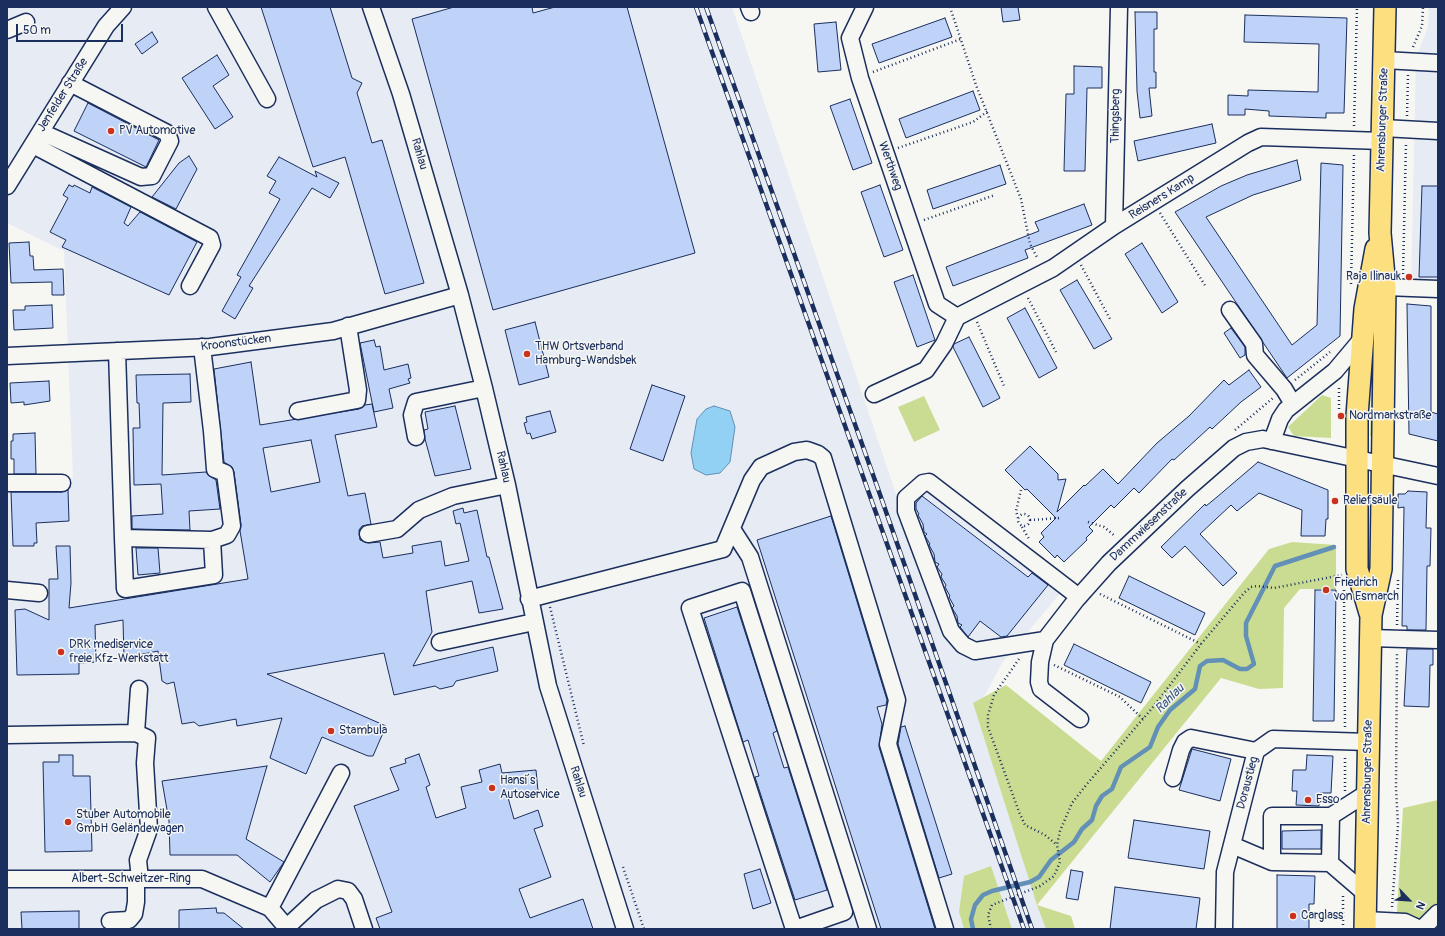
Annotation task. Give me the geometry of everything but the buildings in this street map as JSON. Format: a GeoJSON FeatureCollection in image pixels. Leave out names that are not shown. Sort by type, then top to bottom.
{"type":"FeatureCollection","features":[{"type":"Feature","properties":{"kind":"main road","name":"Ahrensburger Straße"},"geometry":{"type":"LineString","coordinates":[[1371,615],[1357,569],[1356,460],[1361,340],[1368,283],[1380,233],[1385,7]]}},
{"type":"Feature","properties":{"kind":"main road","name":"Ahrensburger Straße"},"geometry":{"type":"LineString","coordinates":[[1365,924],[1371,615],[1381,569],[1382,465],[1394,288],[1380,233]]}},
{"type":"Feature","properties":{"kind":"street","name":"Jenfelder Straße"},"geometry":{"type":"LineString","coordinates":[[7,186],[106,26],[123,7]]}},
{"type":"Feature","properties":{"kind":"street"},"geometry":{"type":"LineString","coordinates":[[216,7],[267,99]]}},
{"type":"Feature","properties":{"kind":"street","name":"Rahlau"},"geometry":{"type":"LineString","coordinates":[[371,7],[401,94],[460,295],[507,485],[529,599],[548,686],[625,929]]}},
{"type":"Feature","properties":{"kind":"street","name":"Werthweg"},"geometry":{"type":"LineString","coordinates":[[865,7],[850,38],[860,78],[937,304],[964,314]]}},
{"type":"Feature","properties":{"kind":"street","name":"Thingsberg"},"geometry":{"type":"LineString","coordinates":[[1114,226],[1119,7]]}},
{"type":"Feature","properties":{"kind":"street"},"geometry":{"type":"LineString","coordinates":[[7,30],[26,22]]}},
{"type":"Feature","properties":{"kind":"street"},"geometry":{"type":"LineString","coordinates":[[1384,60],[1437,64]]}},
{"type":"Feature","properties":{"kind":"street"},"geometry":{"type":"LineString","coordinates":[[37,138],[141,177],[152,176],[170,141],[167,133],[70,83]]}},
{"type":"Feature","properties":{"kind":"street","name":"Reisners Kamp"},"geometry":{"type":"LineString","coordinates":[[964,314],[1044,272],[1114,226],[1248,143],[1261,137],[1354,140],[1407,129],[1438,131]]}},
{"type":"Feature","properties":{"kind":"street"},"geometry":{"type":"LineString","coordinates":[[37,138],[210,238],[212,245],[190,286]]}},
{"type":"Feature","properties":{"kind":"street"},"geometry":{"type":"LineString","coordinates":[[1394,288],[1438,289]]}},
{"type":"Feature","properties":{"kind":"street","name":"Kroonstücken"},"geometry":{"type":"LineString","coordinates":[[7,356],[202,348],[333,331],[460,295]]}},
{"type":"Feature","properties":{"kind":"street"},"geometry":{"type":"LineString","coordinates":[[1230,310],[1254,344],[1255,355],[1284,389],[1293,404]]}},
{"type":"Feature","properties":{"kind":"street"},"geometry":{"type":"LineString","coordinates":[[874,394],[926,370],[964,314]]}},
{"type":"Feature","properties":{"kind":"street"},"geometry":{"type":"LineString","coordinates":[[298,411],[357,400],[358,390],[348,326]]}},
{"type":"Feature","properties":{"kind":"street"},"geometry":{"type":"LineString","coordinates":[[1272,441],[1282,415],[1293,404],[1344,363],[1361,340]]}},
{"type":"Feature","properties":{"kind":"street"},"geometry":{"type":"LineString","coordinates":[[123,538],[212,540],[227,535],[232,526],[224,474],[215,469],[202,348]]}},
{"type":"Feature","properties":{"kind":"street"},"geometry":{"type":"LineString","coordinates":[[117,352],[125,588],[214,575],[212,540]]}},
{"type":"Feature","properties":{"kind":"street"},"geometry":{"type":"LineString","coordinates":[[416,437],[412,415],[416,402],[484,388]]}},
{"type":"Feature","properties":{"kind":"street","name":"Dammwiesenstraße"},"geometry":{"type":"LineString","coordinates":[[1038,641],[1109,563],[1234,448],[1255,439],[1272,441],[1382,465]]}},
{"type":"Feature","properties":{"kind":"street"},"geometry":{"type":"LineString","coordinates":[[529,599],[723,549],[752,480],[761,467],[794,452],[807,450],[818,454],[823,458],[897,700],[888,744],[945,929]]}},
{"type":"Feature","properties":{"kind":"street"},"geometry":{"type":"LineString","coordinates":[[1382,465],[1438,476]]}},
{"type":"Feature","properties":{"kind":"street"},"geometry":{"type":"LineString","coordinates":[[1080,719],[1041,689],[1039,682],[1040,662],[1038,641],[976,651],[963,645],[950,631],[906,511],[906,498],[923,484],[929,482],[1083,592]]}},
{"type":"Feature","properties":{"kind":"street"},"geometry":{"type":"LineString","coordinates":[[7,484],[62,483]]}},
{"type":"Feature","properties":{"kind":"street"},"geometry":{"type":"LineString","coordinates":[[368,534],[396,529],[419,510],[453,496],[507,485]]}},
{"type":"Feature","properties":{"kind":"street"},"geometry":{"type":"LineString","coordinates":[[732,529],[750,557],[868,929]]}},
{"type":"Feature","properties":{"kind":"street"},"geometry":{"type":"LineString","coordinates":[[7,590],[38,593]]}},
{"type":"Feature","properties":{"kind":"street"},"geometry":{"type":"LineString","coordinates":[[742,591],[844,912],[795,929],[690,608],[742,591]]}},
{"type":"Feature","properties":{"kind":"street"},"geometry":{"type":"LineString","coordinates":[[440,642],[534,622]]}},
{"type":"Feature","properties":{"kind":"street"},"geometry":{"type":"LineString","coordinates":[[1370,638],[1438,640]]}},
{"type":"Feature","properties":{"kind":"street"},"geometry":{"type":"LineString","coordinates":[[136,733],[139,689]]}},
{"type":"Feature","properties":{"kind":"street"},"geometry":{"type":"LineString","coordinates":[[7,734],[136,733],[147,738],[145,763],[149,829],[138,860],[138,879],[134,914],[130,920],[110,920]]}},
{"type":"Feature","properties":{"kind":"street"},"geometry":{"type":"LineString","coordinates":[[1173,778],[1181,750],[1185,742],[1192,738],[1256,751]]}},
{"type":"Feature","properties":{"kind":"street","name":"Doraustieg"},"geometry":{"type":"LineString","coordinates":[[1224,929],[1225,872],[1256,751],[1273,739],[1368,742]]}},
{"type":"Feature","properties":{"kind":"street"},"geometry":{"type":"LineString","coordinates":[[270,908],[341,773]]}},
{"type":"Feature","properties":{"kind":"street"},"geometry":{"type":"LineString","coordinates":[[1272,862],[1272,816],[1331,816],[1367,793]]}},
{"type":"Feature","properties":{"kind":"street"},"geometry":{"type":"LineString","coordinates":[[1330,863],[1331,816]]}},
{"type":"Feature","properties":{"kind":"street"},"geometry":{"type":"LineString","coordinates":[[1232,845],[1272,862],[1330,863],[1366,894]]}},
{"type":"Feature","properties":{"kind":"street","name":"Albert-Schweitzer-Ring"},"geometry":{"type":"LineString","coordinates":[[7,879],[202,879],[270,908],[287,928]]}},
{"type":"Feature","properties":{"kind":"street"},"geometry":{"type":"LineString","coordinates":[[287,928],[316,900],[338,889],[348,891],[354,899],[364,929]]}},
{"type":"Feature","properties":{"kind":"street"},"geometry":{"type":"LineString","coordinates":[[1365,924],[1390,921],[1405,922],[1421,929],[1438,913]]}},
{"type":"Feature","properties":{"kind":"path"},"geometry":{"type":"LineString","coordinates":[[950,7],[976,85],[988,112],[1021,199],[1030,244],[1044,272]]}},
{"type":"Feature","properties":{"kind":"path"},"geometry":{"type":"LineString","coordinates":[[1351,286],[1357,7]]}},
{"type":"Feature","properties":{"kind":"path"},"geometry":{"type":"LineString","coordinates":[[1394,288],[1407,129],[1409,54],[1422,26],[1423,7]]}},
{"type":"Feature","properties":{"kind":"path"},"geometry":{"type":"LineString","coordinates":[[860,78],[961,39]]}},
{"type":"Feature","properties":{"kind":"path"},"geometry":{"type":"LineString","coordinates":[[885,152],[973,122],[988,112]]}},
{"type":"Feature","properties":{"kind":"path"},"geometry":{"type":"LineString","coordinates":[[911,225],[995,195]]}},
{"type":"Feature","properties":{"kind":"path"},"geometry":{"type":"LineString","coordinates":[[1153,203],[1206,287]]}},
{"type":"Feature","properties":{"kind":"path"},"geometry":{"type":"LineString","coordinates":[[1074,253],[1111,321]]}},
{"type":"Feature","properties":{"kind":"path"},"geometry":{"type":"LineString","coordinates":[[1021,284],[1056,352]]}},
{"type":"Feature","properties":{"kind":"path"},"geometry":{"type":"LineString","coordinates":[[964,314],[1004,386]]}},
{"type":"Feature","properties":{"kind":"path"},"geometry":{"type":"LineString","coordinates":[[1339,411],[1338,381],[1344,363]]}},
{"type":"Feature","properties":{"kind":"path"},"geometry":{"type":"LineString","coordinates":[[1021,490],[1016,511],[1019,524],[1022,526],[1028,525],[1030,520]]}},
{"type":"Feature","properties":{"kind":"path"},"geometry":{"type":"LineString","coordinates":[[1018,518],[1025,514],[1030,520]]}},
{"type":"Feature","properties":{"kind":"path"},"geometry":{"type":"LineString","coordinates":[[1030,520],[1060,518]]}},
{"type":"Feature","properties":{"kind":"path"},"geometry":{"type":"LineString","coordinates":[[1088,522],[1104,527],[1115,536]]}},
{"type":"Feature","properties":{"kind":"path"},"geometry":{"type":"LineString","coordinates":[[1343,567],[1345,808]]}},
{"type":"Feature","properties":{"kind":"path"},"geometry":{"type":"LineString","coordinates":[[991,929],[988,915],[992,905],[1040,886],[1054,876],[1060,862],[1057,845],[1066,816],[1072,804],[1087,784],[1143,719],[1201,644],[1244,593],[1252,587],[1279,587],[1343,575]]}},
{"type":"Feature","properties":{"kind":"path"},"geometry":{"type":"LineString","coordinates":[[1390,921],[1395,887],[1398,825],[1396,788],[1398,576]]}},
{"type":"Feature","properties":{"kind":"path"},"geometry":{"type":"LineString","coordinates":[[1083,592],[1201,644]]}},
{"type":"Feature","properties":{"kind":"path"},"geometry":{"type":"LineString","coordinates":[[547,595],[585,749]]}},
{"type":"Feature","properties":{"kind":"path"},"geometry":{"type":"LineString","coordinates":[[1038,641],[994,695],[988,715],[988,727],[1025,825],[1045,835],[1057,845]]}},
{"type":"Feature","properties":{"kind":"path"},"geometry":{"type":"LineString","coordinates":[[1040,662],[1050,663],[1120,697],[1143,719]]}},
{"type":"Feature","properties":{"kind":"path"},"geometry":{"type":"LineString","coordinates":[[621,862],[644,929]]}},
{"type":"Feature","properties":{"kind":"path"},"geometry":{"type":"LineString","coordinates":[[1343,929],[1344,875]]}},
{"type":"Feature","properties":{"kind":"shaded area"},"geometry":{"type":"Polygon","coordinates":[[[7,7],[732,7],[896,494],[931,473],[1066,586],[1002,663],[976,712],[1046,929],[1012,929],[991,866],[959,912],[964,929],[7,929],[7,480],[73,478],[64,251],[7,223],[7,7]]]}},
{"type":"Feature","properties":{"kind":"shaded area"},"geometry":{"type":"Polygon","coordinates":[[[1429,7],[1438,7],[1438,294],[1411,293],[1416,58],[1428,27],[1429,7]]]}},
{"type":"Feature","properties":{"kind":"green space"},"geometry":{"type":"Polygon","coordinates":[[[1370,327],[1377,327],[1375,436],[1370,436],[1372,350],[1370,327]]]}},
{"type":"Feature","properties":{"kind":"green space"},"geometry":{"type":"Polygon","coordinates":[[[1322,395],[1331,398],[1331,438],[1294,436],[1288,427],[1322,395]]]}},
{"type":"Feature","properties":{"kind":"green space"},"geometry":{"type":"Polygon","coordinates":[[[924,396],[940,430],[914,442],[898,407],[924,396]]]}},
{"type":"Feature","properties":{"kind":"green space"},"geometry":{"type":"Polygon","coordinates":[[[1292,542],[1336,545],[1336,589],[1300,589],[1284,608],[1283,688],[1259,689],[1221,678],[1037,905],[973,703],[1006,685],[1101,761],[1269,549],[1292,542]]]}},
{"type":"Feature","properties":{"kind":"green space"},"geometry":{"type":"Polygon","coordinates":[[[1438,800],[1438,929],[1396,929],[1403,808],[1438,800]]]}},
{"type":"Feature","properties":{"kind":"green space"},"geometry":{"type":"Polygon","coordinates":[[[991,866],[1012,929],[964,929],[959,912],[964,876],[991,866]]]}},
{"type":"Feature","properties":{"kind":"green space"},"geometry":{"type":"Polygon","coordinates":[[[1037,905],[1071,916],[1075,929],[1046,929],[1037,905]]]}},
{"type":"Feature","properties":{"kind":"water"},"geometry":{"type":"Polygon","coordinates":[[[714,406],[730,411],[735,427],[730,462],[720,473],[706,475],[694,469],[691,453],[697,419],[706,409],[714,406]]]}},
{"type":"Feature","properties":{"kind":"waterway","name":"Rahlau"},"geometry":{"type":"LineString","coordinates":[[973,929],[971,919],[975,905],[983,895],[992,891],[1030,882],[1039,877],[1051,860],[1074,842],[1082,829],[1092,820],[1096,806],[1102,796],[1112,789],[1121,767],[1150,747],[1158,727],[1170,710],[1195,689],[1200,666],[1207,661],[1223,660],[1240,669],[1247,669],[1254,664],[1246,636],[1246,623],[1275,566],[1334,547]]}},
{"type":"Feature","properties":{"kind":"railway"},"geometry":{"type":"LineString","coordinates":[[696,7],[1024,929]]}},
{"type":"Feature","properties":{"kind":"railway"},"geometry":{"type":"LineString","coordinates":[[706,7],[877,486],[1032,929]]}},
{"type":"Feature","properties":{"kind":"place","name":"PV Automotive"},"geometry":{"type":"Point","coordinates":[111,131]}},
{"type":"Feature","properties":{"kind":"place","name":"Raja Ilinauk"},"geometry":{"type":"Point","coordinates":[1409,277]}},
{"type":"Feature","properties":{"kind":"place","name":"THW Ortsverband Hamburg-Wandsbek"},"geometry":{"type":"Point","coordinates":[527,354]}},
{"type":"Feature","properties":{"kind":"place","name":"Nordmarkstraße"},"geometry":{"type":"Point","coordinates":[1341,416]}},
{"type":"Feature","properties":{"kind":"place","name":"Reliefsäule"},"geometry":{"type":"Point","coordinates":[1335,501]}},
{"type":"Feature","properties":{"kind":"place","name":"Friedrich von Esmarch"},"geometry":{"type":"Point","coordinates":[1326,590]}},
{"type":"Feature","properties":{"kind":"place","name":"DRK mediservice freie Kfz-Werkstatt"},"geometry":{"type":"Point","coordinates":[61,652]}},
{"type":"Feature","properties":{"kind":"place","name":"Stambula"},"geometry":{"type":"Point","coordinates":[331,731]}},
{"type":"Feature","properties":{"kind":"place","name":"Hansi´s Autoservice"},"geometry":{"type":"Point","coordinates":[492,788]}},
{"type":"Feature","properties":{"kind":"place","name":"Esso"},"geometry":{"type":"Point","coordinates":[1308,800]}},
{"type":"Feature","properties":{"kind":"place","name":"Stuber Automobile GmbH Geländewagen"},"geometry":{"type":"Point","coordinates":[68,822]}},
{"type":"Feature","properties":{"kind":"place","name":"Carglass"},"geometry":{"type":"Point","coordinates":[1293,916]}}]}
